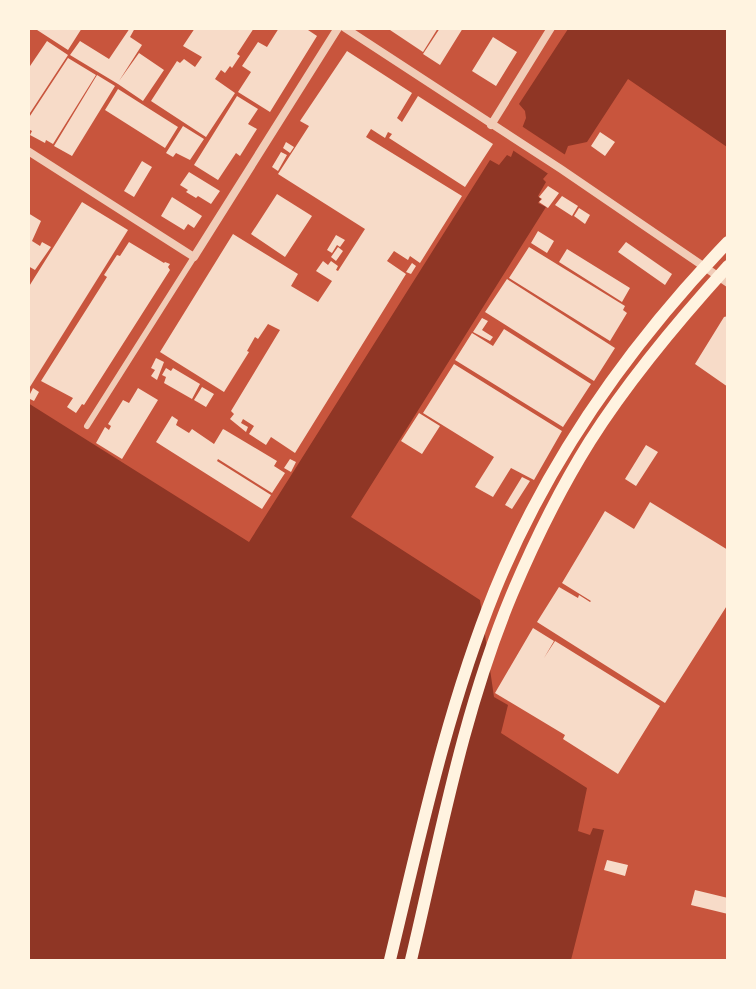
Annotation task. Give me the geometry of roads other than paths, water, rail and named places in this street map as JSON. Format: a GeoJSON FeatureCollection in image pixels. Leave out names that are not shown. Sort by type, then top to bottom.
{"type":"FeatureCollection","features":[{"type":"Feature","properties":{"kind":"highway"},"geometry":{"type":"LineString","coordinates":[[382,960],[406,872],[476,643],[515,546],[550,478],[580,428],[646,333],[728,242]]}},
{"type":"Feature","properties":{"kind":"highway"},"geometry":{"type":"LineString","coordinates":[[411,960],[473,707],[512,596],[535,542],[590,441],[659,345],[728,266]]}},
{"type":"Feature","properties":{"kind":"highway"},"geometry":{"type":"LineString","coordinates":[[390,960],[423,821]]}},
{"type":"Feature","properties":{"kind":"street"},"geometry":{"type":"LineString","coordinates":[[87,426],[338,28]]}},
{"type":"Feature","properties":{"kind":"street"},"geometry":{"type":"LineString","coordinates":[[345,28],[561,169],[728,283]]}},
{"type":"Feature","properties":{"kind":"street"},"geometry":{"type":"LineString","coordinates":[[491,125],[551,28]]}},
{"type":"Feature","properties":{"kind":"street"},"geometry":{"type":"LineString","coordinates":[[28,151],[194,257]]}}]}
